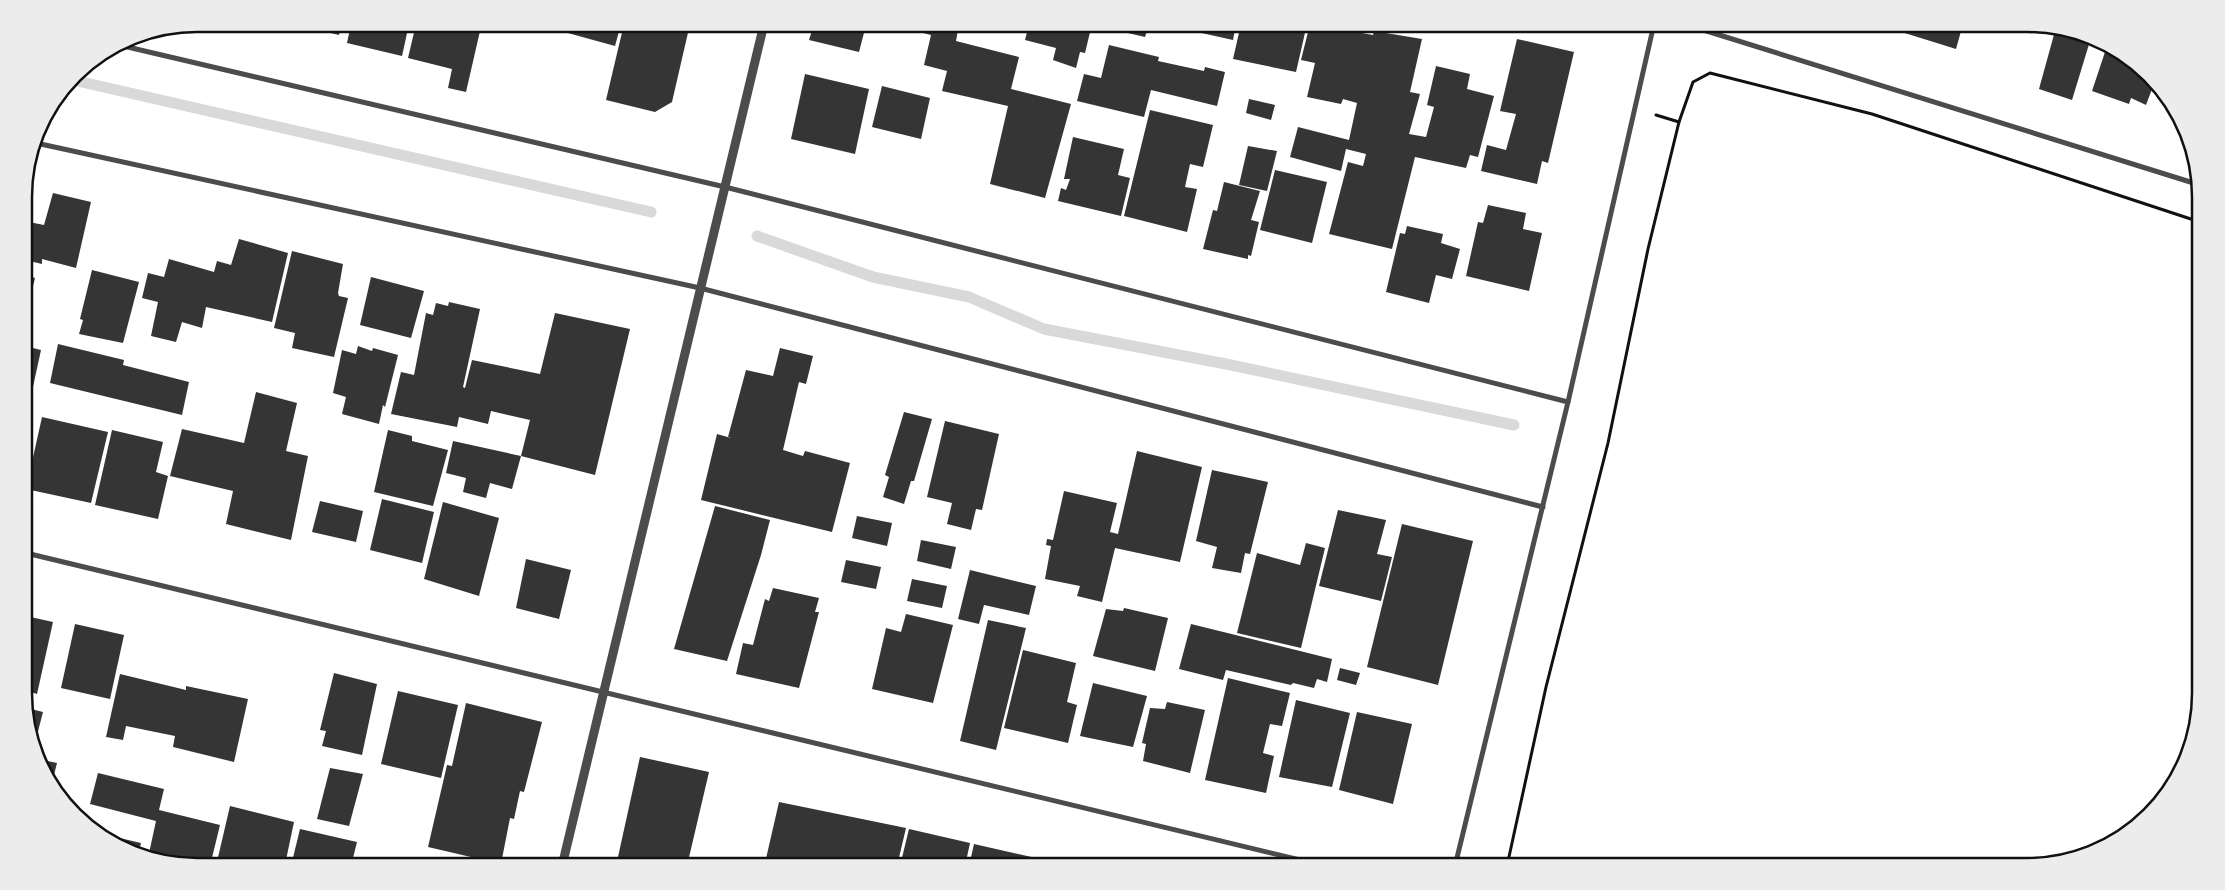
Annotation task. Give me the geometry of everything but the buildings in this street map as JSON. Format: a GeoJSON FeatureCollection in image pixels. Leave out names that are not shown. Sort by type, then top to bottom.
{"type":"FeatureCollection","features":[{"type":"Feature","properties":{"kind":"street"},"geometry":{"type":"LineString","coordinates":[[564,858],[762,32]]}},
{"type":"Feature","properties":{"kind":"street"},"geometry":{"type":"LineString","coordinates":[[1457,857],[1568,402],[1652,32]]}},
{"type":"Feature","properties":{"kind":"street"},"geometry":{"type":"LineString","coordinates":[[1710,32],[2191,182]]}},
{"type":"Feature","properties":{"kind":"street"},"geometry":{"type":"LineString","coordinates":[[129,48],[725,187],[1568,402]]}},
{"type":"Feature","properties":{"kind":"street"},"geometry":{"type":"LineString","coordinates":[[42,144],[700,288],[1543,507]]}},
{"type":"Feature","properties":{"kind":"street"},"geometry":{"type":"LineString","coordinates":[[32,554],[1290,857]]}},
{"type":"Feature","properties":{"kind":"path"},"geometry":{"type":"LineString","coordinates":[[1509,857],[1546,687],[1608,443],[1648,249],[1680,122],[1693,82],[1710,73],[1872,114],[2192,219]]}},
{"type":"Feature","properties":{"kind":"waterway"},"geometry":{"type":"LineString","coordinates":[[80,82],[651,212]]}},
{"type":"Feature","properties":{"kind":"waterway"},"geometry":{"type":"LineString","coordinates":[[757,236],[873,277],[969,297],[1044,329],[1231,365],[1514,425]]}}]}
